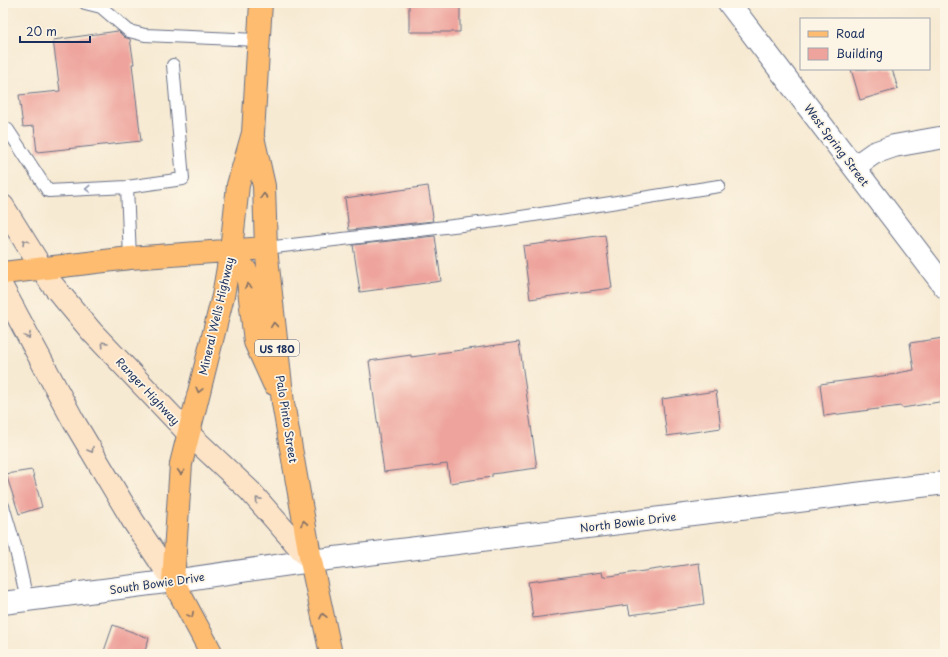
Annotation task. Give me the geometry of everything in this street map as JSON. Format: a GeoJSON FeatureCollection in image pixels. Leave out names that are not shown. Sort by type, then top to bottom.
{"type":"FeatureCollection","features":[{"type":"Feature","properties":{"kind":"main road","name":"Mineral Wells Highway"},"geometry":{"type":"LineString","coordinates":[[173,581],[181,464],[223,296],[231,250],[238,185],[253,133],[261,3]]}},
{"type":"Feature","properties":{"kind":"main road","name":"Palo Pinto Street"},"geometry":{"type":"LineString","coordinates":[[253,133],[264,186],[266,248],[283,403],[311,561],[331,654]]}},
{"type":"Feature","properties":{"kind":"main road","name":"Ranger Highway"},"geometry":{"type":"LineString","coordinates":[[3,206],[51,283],[92,332],[189,434],[250,491],[311,561]]}},
{"type":"Feature","properties":{"kind":"main road"},"geometry":{"type":"LineString","coordinates":[[3,273],[130,258],[266,248]]}},
{"type":"Feature","properties":{"kind":"main road"},"geometry":{"type":"LineString","coordinates":[[231,250],[247,272],[255,342],[283,403]]}},
{"type":"Feature","properties":{"kind":"main road"},"geometry":{"type":"LineString","coordinates":[[3,289],[9,314],[133,521],[173,581],[212,654]]}},
{"type":"Feature","properties":{"kind":"street","name":"West Spring Street"},"geometry":{"type":"LineString","coordinates":[[729,3],[945,287]]}},
{"type":"Feature","properties":{"kind":"street"},"geometry":{"type":"LineString","coordinates":[[854,167],[874,153],[894,146],[945,138]]}},
{"type":"Feature","properties":{"kind":"street","name":"North Bowie Drive"},"geometry":{"type":"LineString","coordinates":[[311,561],[945,484]]}},
{"type":"Feature","properties":{"kind":"street","name":"South Bowie Drive"},"geometry":{"type":"LineString","coordinates":[[3,603],[311,561]]}},
{"type":"Feature","properties":{"kind":"lane"},"geometry":{"type":"LineString","coordinates":[[85,3],[101,7],[130,31],[145,35],[258,40]]}},
{"type":"Feature","properties":{"kind":"lane"},"geometry":{"type":"LineString","coordinates":[[3,127],[8,130],[48,191],[127,187],[183,179],[173,65]]}},
{"type":"Feature","properties":{"kind":"lane"},"geometry":{"type":"LineString","coordinates":[[266,248],[496,221],[719,186]]}},
{"type":"Feature","properties":{"kind":"lane"},"geometry":{"type":"LineString","coordinates":[[127,187],[130,258]]}},
{"type":"Feature","properties":{"kind":"lane"},"geometry":{"type":"LineString","coordinates":[[3,506],[15,546],[27,600]]}},
{"type":"Feature","properties":{"kind":"building"},"geometry":{"type":"Polygon","coordinates":[[[409,3],[460,3],[460,32],[409,32],[409,3]]]}},
{"type":"Feature","properties":{"kind":"building"},"geometry":{"type":"Polygon","coordinates":[[[118,31],[124,37],[130,39],[134,64],[132,64],[141,141],[37,152],[34,126],[23,127],[19,95],[60,91],[53,40],[118,31]]]}},
{"type":"Feature","properties":{"kind":"building"},"geometry":{"type":"Polygon","coordinates":[[[851,70],[892,70],[898,89],[860,100],[851,70]]]}},
{"type":"Feature","properties":{"kind":"building"},"geometry":{"type":"Polygon","coordinates":[[[428,186],[433,221],[349,230],[345,198],[428,186]]]}},
{"type":"Feature","properties":{"kind":"building"},"geometry":{"type":"Polygon","coordinates":[[[605,235],[612,288],[530,299],[523,246],[605,235]]]}},
{"type":"Feature","properties":{"kind":"building"},"geometry":{"type":"Polygon","coordinates":[[[435,236],[441,281],[360,292],[353,245],[435,236]]]}},
{"type":"Feature","properties":{"kind":"building"},"geometry":{"type":"Polygon","coordinates":[[[943,338],[945,352],[945,401],[902,408],[901,406],[824,416],[820,384],[897,374],[914,370],[910,343],[943,338]]]}},
{"type":"Feature","properties":{"kind":"building"},"geometry":{"type":"Polygon","coordinates":[[[519,342],[537,468],[492,474],[492,477],[450,483],[447,464],[384,472],[369,361],[411,355],[411,357],[519,342]]]}},
{"type":"Feature","properties":{"kind":"building"},"geometry":{"type":"Polygon","coordinates":[[[716,391],[721,428],[667,436],[662,399],[716,391]]]}},
{"type":"Feature","properties":{"kind":"building"},"geometry":{"type":"Polygon","coordinates":[[[32,470],[42,507],[19,514],[6,474],[32,470]]]}},
{"type":"Feature","properties":{"kind":"building"},"geometry":{"type":"Polygon","coordinates":[[[699,563],[704,604],[630,615],[628,605],[533,618],[528,582],[602,572],[603,577],[699,563]]]}},
{"type":"Feature","properties":{"kind":"building"},"geometry":{"type":"Polygon","coordinates":[[[113,625],[149,638],[144,654],[103,654],[113,625]]]}}]}
